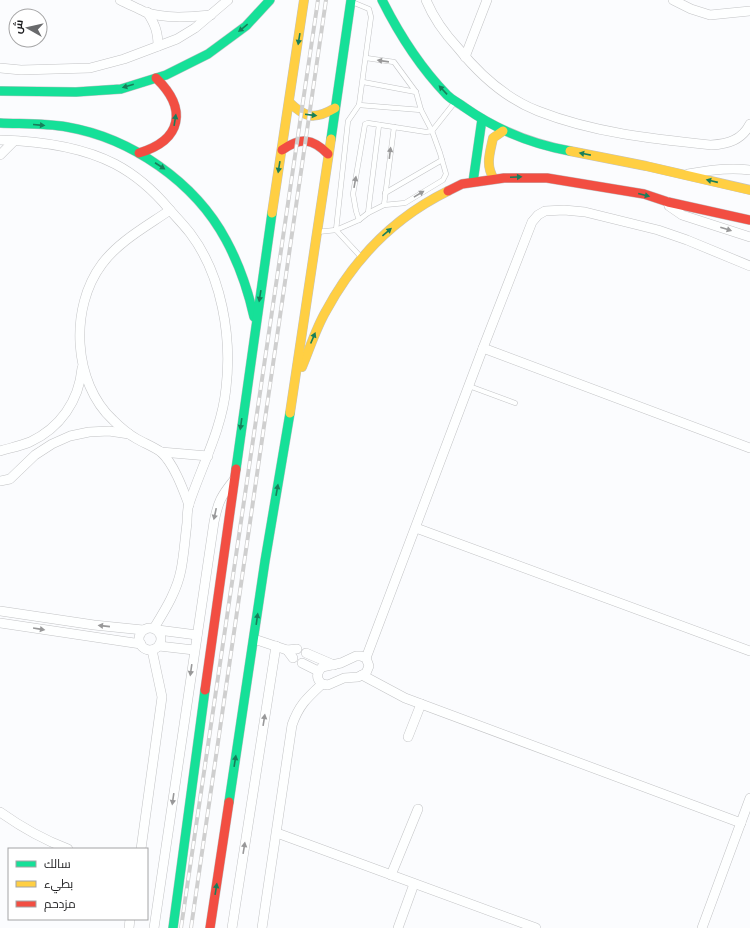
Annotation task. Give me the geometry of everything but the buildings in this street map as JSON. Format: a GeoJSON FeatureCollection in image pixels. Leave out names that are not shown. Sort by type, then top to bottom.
{"type":"FeatureCollection","features":[{"type":"Feature","properties":{"kind":"main road"},"geometry":{"type":"LineString","coordinates":[[0,91],[76,92],[113,89],[166,75],[208,54],[246,26],[270,0]]}},
{"type":"Feature","properties":{"kind":"main road"},"geometry":{"type":"LineString","coordinates":[[173,928],[213,622],[304,0]]}},
{"type":"Feature","properties":{"kind":"main road"},"geometry":{"type":"LineString","coordinates":[[382,0],[397,30],[412,54],[448,96],[482,119],[503,130],[548,147],[646,166],[750,190]]}},
{"type":"Feature","properties":{"kind":"main road"},"geometry":{"type":"LineString","coordinates":[[210,928],[265,562],[294,387],[350,1]]}},
{"type":"Feature","properties":{"kind":"main road"},"geometry":{"type":"LineString","coordinates":[[139,153],[148,151],[164,142],[170,135],[175,122],[176,108],[174,99],[170,91],[156,78]]}},
{"type":"Feature","properties":{"kind":"main road"},"geometry":{"type":"LineString","coordinates":[[289,102],[300,112],[312,117],[325,114],[335,108]]}},
{"type":"Feature","properties":{"kind":"main road"},"geometry":{"type":"LineString","coordinates":[[473,182],[482,119]]}},
{"type":"Feature","properties":{"kind":"main road"},"geometry":{"type":"LineString","coordinates":[[0,123],[68,128],[104,137],[139,153],[169,172],[198,200],[220,230],[238,263],[256,323]]}},
{"type":"Feature","properties":{"kind":"main road"},"geometry":{"type":"LineString","coordinates":[[494,179],[488,166],[493,138],[503,130]]}},
{"type":"Feature","properties":{"kind":"main road"},"geometry":{"type":"LineString","coordinates":[[282,150],[293,143],[302,140],[321,146],[328,154]]}},
{"type":"Feature","properties":{"kind":"main road"},"geometry":{"type":"LineString","coordinates":[[294,387],[324,312],[341,284],[362,257],[382,236],[407,215],[434,198],[462,184],[518,177],[547,178],[644,194],[668,202],[750,220]]}},
{"type":"Feature","properties":{"kind":"main road"},"geometry":{"type":"LineString","coordinates":[[213,911],[219,928]]}},
{"type":"Feature","properties":{"kind":"street"},"geometry":{"type":"LineString","coordinates":[[120,0],[147,12],[167,16],[187,17],[211,15]]}},
{"type":"Feature","properties":{"kind":"street"},"geometry":{"type":"LineString","coordinates":[[0,68],[21,70],[90,68],[124,59],[177,39],[211,15],[228,0]]}},
{"type":"Feature","properties":{"kind":"street"},"geometry":{"type":"LineString","coordinates":[[426,0],[438,22],[465,57],[485,77],[508,95],[538,111],[604,130],[638,137],[711,145],[724,144],[733,141],[741,136],[750,124]]}},
{"type":"Feature","properties":{"kind":"street"},"geometry":{"type":"LineString","coordinates":[[465,57],[486,0]]}},
{"type":"Feature","properties":{"kind":"street"},"geometry":{"type":"LineString","coordinates":[[673,0],[690,9],[710,15],[750,11]]}},
{"type":"Feature","properties":{"kind":"street"},"geometry":{"type":"LineString","coordinates":[[147,12],[154,22],[158,34],[158,46]]}},
{"type":"Feature","properties":{"kind":"street"},"geometry":{"type":"LineString","coordinates":[[187,17],[190,31]]}},
{"type":"Feature","properties":{"kind":"street"},"geometry":{"type":"LineString","coordinates":[[0,140],[47,144],[70,148],[115,164],[136,177],[156,194],[190,234],[204,257],[215,282],[227,336],[228,363],[226,390],[221,416],[208,456],[189,505],[181,571],[174,591],[156,629]]}},
{"type":"Feature","properties":{"kind":"street"},"geometry":{"type":"LineString","coordinates":[[0,155],[14,141]]}},
{"type":"Feature","properties":{"kind":"street"},"geometry":{"type":"LineString","coordinates":[[686,175],[725,169],[750,170]]}},
{"type":"Feature","properties":{"kind":"street"},"geometry":{"type":"LineString","coordinates":[[668,202],[669,206],[682,215],[750,237]]}},
{"type":"Feature","properties":{"kind":"street"},"geometry":{"type":"LineString","coordinates":[[366,658],[356,656],[341,663],[322,667],[318,671],[317,678],[322,684],[328,685],[344,678],[362,675],[368,669],[366,658],[483,348],[532,222],[538,215],[545,211],[555,209],[575,211],[636,224],[687,240],[750,266]]}},
{"type":"Feature","properties":{"kind":"street"},"geometry":{"type":"LineString","coordinates":[[0,451],[28,443],[44,435],[57,424],[68,411],[76,396],[81,380],[82,362],[80,331],[82,307],[90,284],[102,264],[118,247],[170,210]]}},
{"type":"Feature","properties":{"kind":"street"},"geometry":{"type":"LineString","coordinates":[[483,348],[750,448]]}},
{"type":"Feature","properties":{"kind":"street"},"geometry":{"type":"LineString","coordinates":[[82,362],[88,383],[98,403],[112,420],[129,434],[161,452],[173,468],[189,505]]}},
{"type":"Feature","properties":{"kind":"street"},"geometry":{"type":"LineString","coordinates":[[0,481],[10,479],[35,455],[52,444],[70,436],[89,432],[109,431],[129,434]]}},
{"type":"Feature","properties":{"kind":"street"},"geometry":{"type":"LineString","coordinates":[[161,452],[208,456]]}},
{"type":"Feature","properties":{"kind":"street"},"geometry":{"type":"LineString","coordinates":[[154,928],[194,650],[217,506],[222,494],[234,480]]}},
{"type":"Feature","properties":{"kind":"street"},"geometry":{"type":"LineString","coordinates":[[416,528],[750,651]]}},
{"type":"Feature","properties":{"kind":"street"},"geometry":{"type":"LineString","coordinates":[[0,611],[94,625],[143,630],[147,628],[197,635]]}},
{"type":"Feature","properties":{"kind":"street"},"geometry":{"type":"LineString","coordinates":[[0,623],[141,644]]}},
{"type":"Feature","properties":{"kind":"street"},"geometry":{"type":"LineString","coordinates":[[141,848],[162,697],[156,648],[162,637],[156,629]]}},
{"type":"Feature","properties":{"kind":"street"},"geometry":{"type":"LineString","coordinates":[[143,630],[139,637],[144,648],[194,650]]}},
{"type":"Feature","properties":{"kind":"street"},"geometry":{"type":"LineString","coordinates":[[254,639],[287,650],[301,651],[334,665]]}},
{"type":"Feature","properties":{"kind":"street"},"geometry":{"type":"LineString","coordinates":[[232,928],[276,646]]}},
{"type":"Feature","properties":{"kind":"street"},"geometry":{"type":"LineString","coordinates":[[287,650],[298,661],[318,671]]}},
{"type":"Feature","properties":{"kind":"street"},"geometry":{"type":"LineString","coordinates":[[362,675],[405,698],[741,823]]}},
{"type":"Feature","properties":{"kind":"street"},"geometry":{"type":"LineString","coordinates":[[262,928],[292,725],[304,701],[322,684]]}},
{"type":"Feature","properties":{"kind":"street"},"geometry":{"type":"LineString","coordinates":[[408,737],[421,704]]}},
{"type":"Feature","properties":{"kind":"street"},"geometry":{"type":"LineString","coordinates":[[702,928],[750,798]]}},
{"type":"Feature","properties":{"kind":"street"},"geometry":{"type":"LineString","coordinates":[[391,875],[418,809]]}},
{"type":"Feature","properties":{"kind":"street"},"geometry":{"type":"LineString","coordinates":[[0,812],[15,823],[44,839],[66,848]]}},
{"type":"Feature","properties":{"kind":"street"},"geometry":{"type":"LineString","coordinates":[[277,833],[536,928]]}},
{"type":"Feature","properties":{"kind":"street"},"geometry":{"type":"LineString","coordinates":[[398,928],[414,884]]}},
{"type":"Feature","properties":{"kind":"lane"},"geometry":{"type":"LineString","coordinates":[[336,230],[348,120],[359,105],[372,17],[369,9],[350,1]]}},
{"type":"Feature","properties":{"kind":"lane"},"geometry":{"type":"LineString","coordinates":[[317,232],[336,230],[359,220],[368,213],[384,205],[405,203],[443,180],[446,174],[432,131],[421,110],[416,92],[394,62],[366,58]]}},
{"type":"Feature","properties":{"kind":"lane"},"geometry":{"type":"LineString","coordinates":[[363,82],[416,92]]}},
{"type":"Feature","properties":{"kind":"lane"},"geometry":{"type":"LineString","coordinates":[[359,220],[353,194],[365,124],[368,123],[426,132],[432,131],[455,101]]}},
{"type":"Feature","properties":{"kind":"lane"},"geometry":{"type":"LineString","coordinates":[[359,105],[421,110]]}},
{"type":"Feature","properties":{"kind":"lane"},"geometry":{"type":"LineString","coordinates":[[368,213],[379,125]]}},
{"type":"Feature","properties":{"kind":"lane"},"geometry":{"type":"LineString","coordinates":[[384,205],[394,127]]}},
{"type":"Feature","properties":{"kind":"lane"},"geometry":{"type":"LineString","coordinates":[[385,193],[442,160]]}},
{"type":"Feature","properties":{"kind":"lane"},"geometry":{"type":"LineString","coordinates":[[336,230],[362,257]]}},
{"type":"Feature","properties":{"kind":"lane"},"geometry":{"type":"LineString","coordinates":[[469,386],[515,403]]}},
{"type":"Feature","properties":{"kind":"railway"},"geometry":{"type":"LineString","coordinates":[[181,928],[318,0]]}},
{"type":"Feature","properties":{"kind":"railway"},"geometry":{"type":"LineString","coordinates":[[191,928],[326,0]]}},
{"type":"Feature","properties":{"kind":"traffic: fast"},"geometry":{"type":"LineString","coordinates":[[0,91],[76,92],[121,89],[166,75],[208,54],[246,26],[270,0]]}},
{"type":"Feature","properties":{"kind":"traffic: fast"},"geometry":{"type":"LineString","coordinates":[[331,139],[351,0]]}},
{"type":"Feature","properties":{"kind":"traffic: fast"},"geometry":{"type":"LineString","coordinates":[[382,0],[396,26],[419,62],[449,97],[502,130],[542,145],[570,151]]}},
{"type":"Feature","properties":{"kind":"traffic: fast"},"geometry":{"type":"LineString","coordinates":[[473,182],[482,119]]}},
{"type":"Feature","properties":{"kind":"traffic: fast"},"geometry":{"type":"LineString","coordinates":[[0,123],[50,125],[67,127],[91,133],[114,141],[137,152],[159,166],[197,199],[213,219],[231,249],[239,268],[254,317]]}},
{"type":"Feature","properties":{"kind":"traffic: fast"},"geometry":{"type":"LineString","coordinates":[[236,469],[272,213]]}},
{"type":"Feature","properties":{"kind":"traffic: fast"},"geometry":{"type":"LineString","coordinates":[[229,802],[265,561],[290,413]]}},
{"type":"Feature","properties":{"kind":"traffic: fast"},"geometry":{"type":"LineString","coordinates":[[173,928],[205,690]]}},
{"type":"Feature","properties":{"kind":"traffic: slow"},"geometry":{"type":"LineString","coordinates":[[272,213],[304,0]]}},
{"type":"Feature","properties":{"kind":"traffic: slow"},"geometry":{"type":"LineString","coordinates":[[289,102],[300,111],[310,116],[316,116],[335,108]]}},
{"type":"Feature","properties":{"kind":"traffic: slow"},"geometry":{"type":"LineString","coordinates":[[494,179],[491,174],[489,164],[490,154],[493,138],[503,131]]}},
{"type":"Feature","properties":{"kind":"traffic: slow"},"geometry":{"type":"LineString","coordinates":[[290,413],[331,139]]}},
{"type":"Feature","properties":{"kind":"traffic: slow"},"geometry":{"type":"LineString","coordinates":[[570,151],[646,166],[750,190]]}},
{"type":"Feature","properties":{"kind":"traffic: slow"},"geometry":{"type":"LineString","coordinates":[[302,367],[322,318],[349,274],[363,257],[393,227],[411,213],[448,191]]}},
{"type":"Feature","properties":{"kind":"traffic: jam"},"geometry":{"type":"LineString","coordinates":[[139,153],[164,140],[172,132],[176,122],[176,112],[173,101],[156,78]]}},
{"type":"Feature","properties":{"kind":"traffic: jam"},"geometry":{"type":"LineString","coordinates":[[282,150],[295,143],[306,141],[317,145],[328,154]]}},
{"type":"Feature","properties":{"kind":"traffic: jam"},"geometry":{"type":"LineString","coordinates":[[448,191],[462,184],[504,178],[547,178],[644,194],[668,202],[750,220]]}},
{"type":"Feature","properties":{"kind":"traffic: jam"},"geometry":{"type":"LineString","coordinates":[[205,690],[236,469]]}},
{"type":"Feature","properties":{"kind":"traffic: jam"},"geometry":{"type":"LineString","coordinates":[[210,928],[229,802]]}}]}
